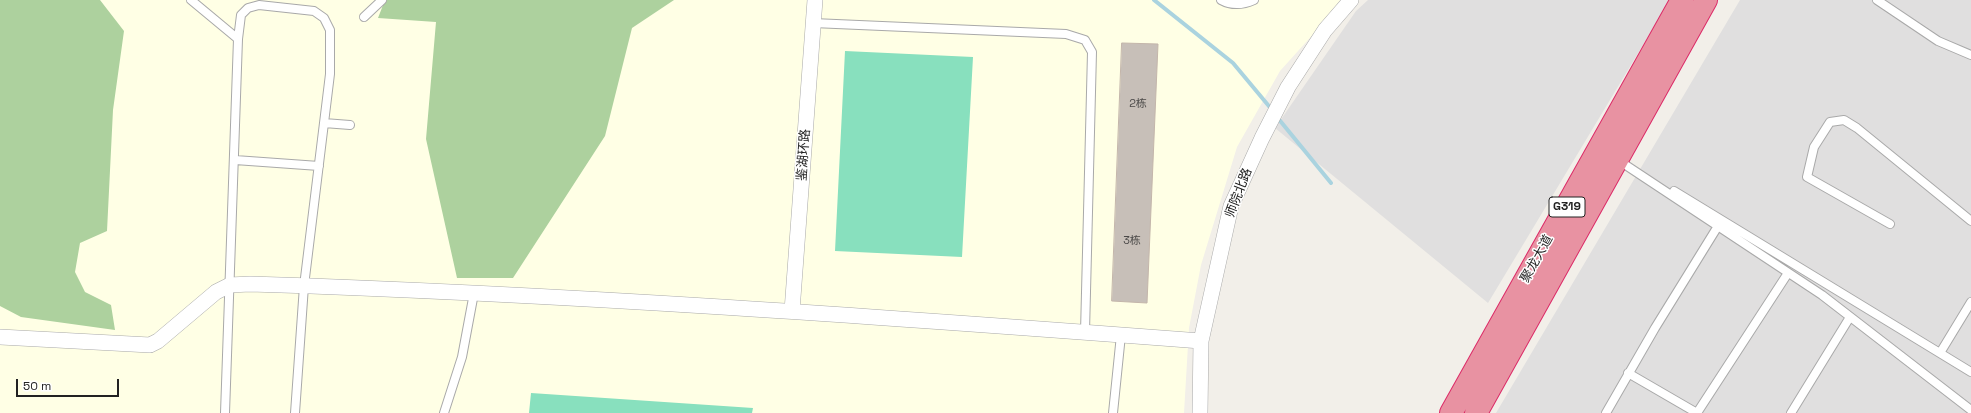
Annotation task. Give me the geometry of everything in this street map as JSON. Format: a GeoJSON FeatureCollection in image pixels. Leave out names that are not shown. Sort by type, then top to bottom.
{"type":"FeatureCollection","features":[{"type":"Feature","properties":{"kind":"highway","name":"聚龙大道"},"geometry":{"type":"LineString","coordinates":[[1451,413],[1682,0]]}},
{"type":"Feature","properties":{"kind":"highway","name":"聚龙大道"},"geometry":{"type":"LineString","coordinates":[[1476,413],[1706,0]]}},
{"type":"Feature","properties":{"kind":"street","name":"鉴湖环路"},"geometry":{"type":"LineString","coordinates":[[792,311],[815,0]]}},
{"type":"Feature","properties":{"kind":"street","name":"师院北路"},"geometry":{"type":"LineString","coordinates":[[1200,413],[1201,341],[1231,206],[1262,138],[1288,88],[1325,30],[1351,0]]}},
{"type":"Feature","properties":{"kind":"street"},"geometry":{"type":"LineString","coordinates":[[0,337],[150,345],[158,341],[216,292],[230,285],[304,286],[792,311],[1201,341]]}},
{"type":"Feature","properties":{"kind":"lane"},"geometry":{"type":"LineString","coordinates":[[191,0],[238,39]]}},
{"type":"Feature","properties":{"kind":"lane"},"geometry":{"type":"LineString","coordinates":[[364,17],[382,0]]}},
{"type":"Feature","properties":{"kind":"lane"},"geometry":{"type":"LineString","coordinates":[[1221,0],[1226,3],[1244,5],[1254,0]]}},
{"type":"Feature","properties":{"kind":"lane"},"geometry":{"type":"LineString","coordinates":[[1877,0],[1938,41],[1971,55]]}},
{"type":"Feature","properties":{"kind":"lane"},"geometry":{"type":"LineString","coordinates":[[225,413],[238,39],[241,15],[248,8],[259,5],[314,11],[324,18],[330,30],[330,74],[304,286],[296,413]]}},
{"type":"Feature","properties":{"kind":"lane"},"geometry":{"type":"LineString","coordinates":[[813,23],[1066,34],[1085,40],[1092,52],[1085,332]]}},
{"type":"Feature","properties":{"kind":"lane"},"geometry":{"type":"LineString","coordinates":[[1890,224],[1807,177],[1814,147],[1830,122],[1844,120],[1857,128],[1971,221]]}},
{"type":"Feature","properties":{"kind":"lane"},"geometry":{"type":"LineString","coordinates":[[324,123],[350,125]]}},
{"type":"Feature","properties":{"kind":"lane"},"geometry":{"type":"LineString","coordinates":[[1617,159],[1822,295],[1971,410]]}},
{"type":"Feature","properties":{"kind":"lane"},"geometry":{"type":"LineString","coordinates":[[1617,159],[1693,202],[1971,372]]}},
{"type":"Feature","properties":{"kind":"lane"},"geometry":{"type":"LineString","coordinates":[[234,160],[319,166]]}},
{"type":"Feature","properties":{"kind":"lane"},"geometry":{"type":"LineString","coordinates":[[1606,413],[1654,328],[1718,226]]}},
{"type":"Feature","properties":{"kind":"lane"},"geometry":{"type":"LineString","coordinates":[[1628,374],[1697,413],[1788,273]]}},
{"type":"Feature","properties":{"kind":"lane"},"geometry":{"type":"LineString","coordinates":[[444,413],[462,357],[474,294]]}},
{"type":"Feature","properties":{"kind":"lane"},"geometry":{"type":"LineString","coordinates":[[1940,353],[1971,302]]}},
{"type":"Feature","properties":{"kind":"lane"},"geometry":{"type":"LineString","coordinates":[[1790,413],[1850,317]]}},
{"type":"Feature","properties":{"kind":"lane"},"geometry":{"type":"LineString","coordinates":[[1113,413],[1121,335]]}},
{"type":"Feature","properties":{"kind":"shaded area"},"geometry":{"type":"Polygon","coordinates":[[[0,0],[1344,0],[1280,71],[1237,147],[1201,265],[1189,328],[1184,413],[0,413],[0,0]]]}},
{"type":"Feature","properties":{"kind":"shaded area"},"geometry":{"type":"Polygon","coordinates":[[[1368,0],[1670,0],[1488,303],[1275,128],[1356,11],[1368,0]]]}},
{"type":"Feature","properties":{"kind":"shaded area"},"geometry":{"type":"Polygon","coordinates":[[[1740,0],[1971,0],[1971,413],[1496,413],[1740,0]]]}},
{"type":"Feature","properties":{"kind":"green space"},"geometry":{"type":"Polygon","coordinates":[[[0,0],[100,0],[124,31],[113,110],[107,231],[80,243],[75,272],[85,292],[111,305],[115,330],[21,317],[0,306],[0,0]]]}},
{"type":"Feature","properties":{"kind":"green space"},"geometry":{"type":"Polygon","coordinates":[[[385,0],[674,0],[632,28],[605,136],[513,278],[457,278],[426,139],[436,22],[378,18],[385,0]]]}},
{"type":"Feature","properties":{"kind":"green space"},"geometry":{"type":"Polygon","coordinates":[[[845,51],[973,57],[962,257],[835,251],[845,51]]]}},
{"type":"Feature","properties":{"kind":"green space"},"geometry":{"type":"Polygon","coordinates":[[[531,393],[753,408],[752,413],[529,413],[531,393]]]}},
{"type":"Feature","properties":{"kind":"building"},"geometry":{"type":"Polygon","coordinates":[[[1122,43],[1158,44],[1147,303],[1112,301],[1122,43]]]}},
{"type":"Feature","properties":{"kind":"waterway"},"geometry":{"type":"LineString","coordinates":[[1154,0],[1233,63],[1273,111]]}},
{"type":"Feature","properties":{"kind":"waterway"},"geometry":{"type":"LineString","coordinates":[[1277,117],[1331,183]]}}]}
